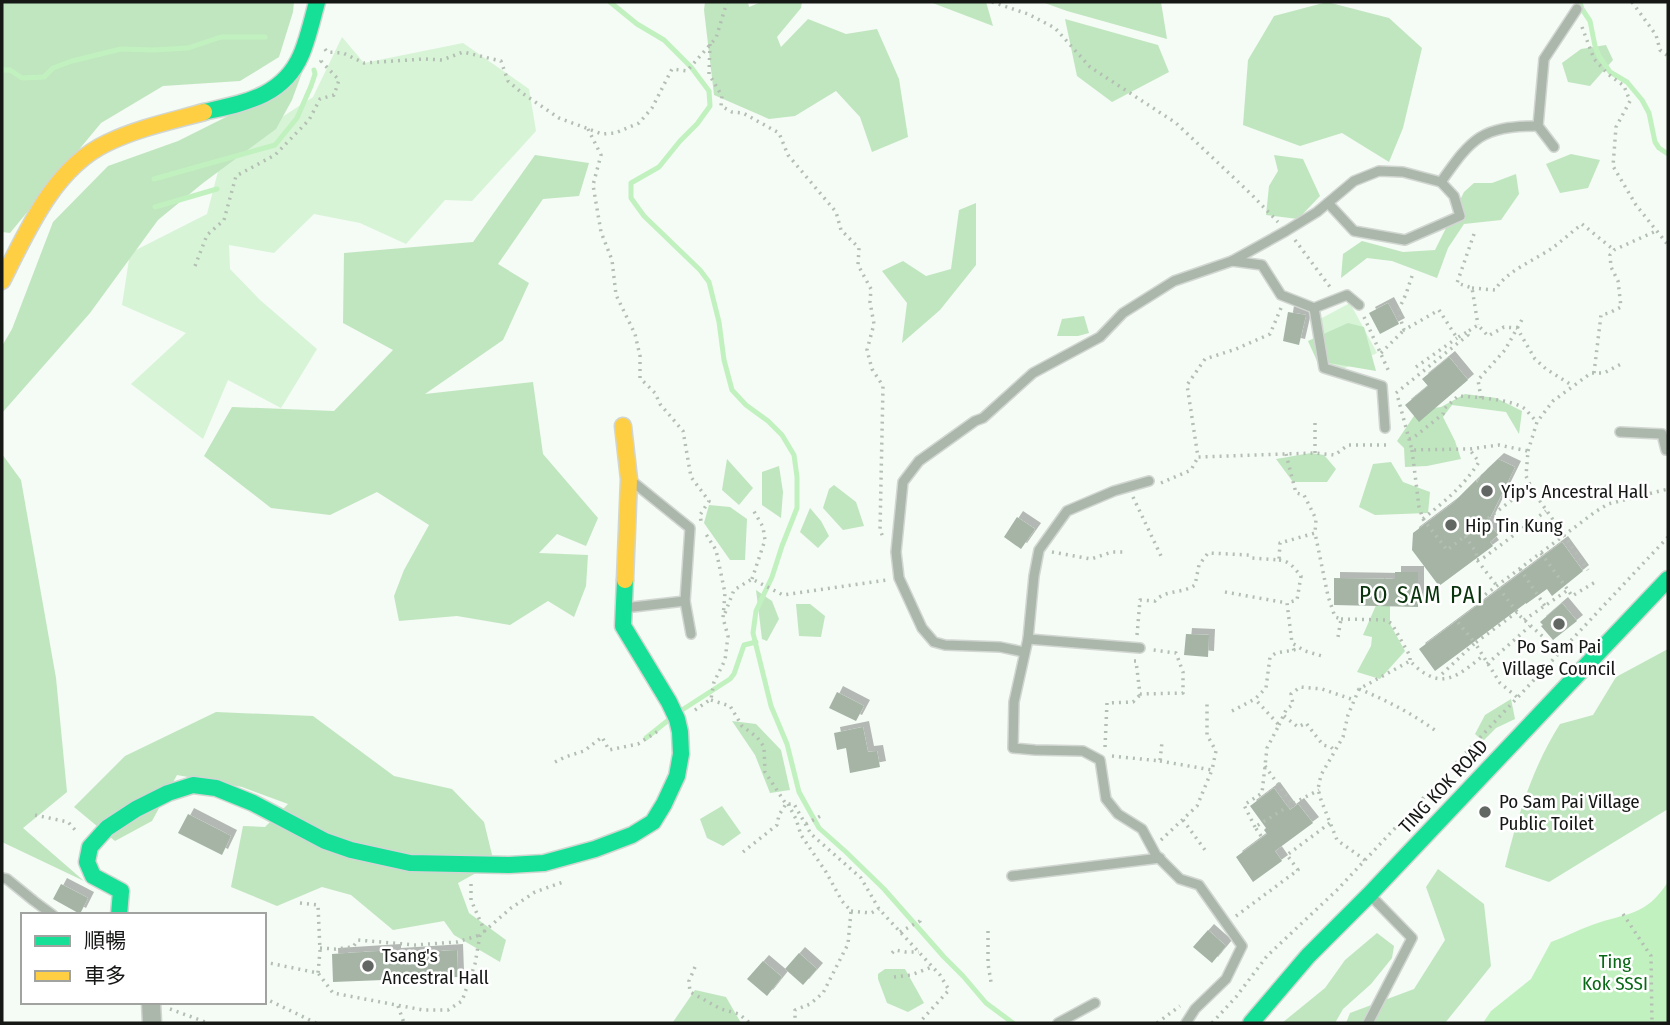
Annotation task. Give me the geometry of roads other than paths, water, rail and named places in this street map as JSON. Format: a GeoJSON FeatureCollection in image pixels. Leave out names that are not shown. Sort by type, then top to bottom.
{"type":"FeatureCollection","features":[{"type":"Feature","properties":{"kind":"street"},"geometry":{"type":"LineString","coordinates":[[2,281],[53,189],[78,162],[106,143],[142,130],[265,95],[293,70],[301,55],[317,2]]}},
{"type":"Feature","properties":{"kind":"street"},"geometry":{"type":"LineString","coordinates":[[119,913],[121,891],[93,876],[86,862],[90,847],[107,828],[136,809],[168,793],[192,785],[216,788],[253,803],[326,841],[351,850],[410,863],[544,863],[595,849],[632,835],[653,822],[677,776],[681,754],[680,732],[669,702],[623,626],[629,479],[624,426]]}},
{"type":"Feature","properties":{"kind":"street","name":"TING KOK ROAD"},"geometry":{"type":"LineString","coordinates":[[1251,1023],[1308,956],[1668,579]]}},
{"type":"Feature","properties":{"kind":"street"},"geometry":{"type":"LineString","coordinates":[[151,1004],[152,1023]]}},
{"type":"Feature","properties":{"kind":"lane"},"geometry":{"type":"LineString","coordinates":[[1554,147],[1538,126],[1544,59],[1577,9]]}},
{"type":"Feature","properties":{"kind":"lane"},"geometry":{"type":"LineString","coordinates":[[1441,182],[1470,143],[1484,134],[1511,126],[1538,126]]}},
{"type":"Feature","properties":{"kind":"lane"},"geometry":{"type":"LineString","coordinates":[[1024,652],[1000,647],[945,645],[934,642],[922,628],[899,578],[896,552],[904,482],[919,461],[983,418],[1033,373],[1100,337],[1123,313],[1174,281],[1231,261],[1318,212],[1328,203],[1354,181],[1379,172],[1404,172],[1441,182],[1454,196],[1460,216],[1405,240],[1354,231],[1328,203]]}},
{"type":"Feature","properties":{"kind":"lane"},"geometry":{"type":"LineString","coordinates":[[1231,261],[1262,265],[1281,295],[1314,309],[1347,295],[1359,305]]}},
{"type":"Feature","properties":{"kind":"lane"},"geometry":{"type":"LineString","coordinates":[[1314,309],[1324,368],[1382,386],[1385,428]]}},
{"type":"Feature","properties":{"kind":"lane"},"geometry":{"type":"LineString","coordinates":[[1620,432],[1662,433],[1668,450]]}},
{"type":"Feature","properties":{"kind":"lane"},"geometry":{"type":"LineString","coordinates":[[629,479],[690,528],[685,601],[691,634]]}},
{"type":"Feature","properties":{"kind":"lane"},"geometry":{"type":"LineString","coordinates":[[1147,484],[1114,491],[1067,511],[1040,550],[1034,576],[1028,639],[1014,702],[1013,748],[1083,751],[1100,760],[1106,799],[1118,814],[1142,830],[1152,849],[1180,879],[1199,885],[1242,946],[1226,979],[1195,1009],[1186,1023]]}},
{"type":"Feature","properties":{"kind":"lane"},"geometry":{"type":"LineString","coordinates":[[623,608],[685,601]]}},
{"type":"Feature","properties":{"kind":"lane"},"geometry":{"type":"LineString","coordinates":[[1028,639],[1138,648]]}},
{"type":"Feature","properties":{"kind":"lane"},"geometry":{"type":"LineString","coordinates":[[1012,876],[1160,858]]}},
{"type":"Feature","properties":{"kind":"lane"},"geometry":{"type":"LineString","coordinates":[[2,878],[7,879],[50,913]]}},
{"type":"Feature","properties":{"kind":"lane"},"geometry":{"type":"LineString","coordinates":[[1368,1023],[1412,938],[1369,895]]}},
{"type":"Feature","properties":{"kind":"lane"},"geometry":{"type":"LineString","coordinates":[[1058,1023],[1096,1003]]}},
{"type":"Feature","properties":{"kind":"waterway"},"geometry":{"type":"LineString","coordinates":[[610,2],[637,24],[664,40],[691,67],[709,91],[710,106],[697,124],[659,167],[631,183],[631,198],[644,216],[709,282],[732,390],[782,435],[794,455],[797,508],[772,577],[756,611],[753,633],[771,706],[787,744],[799,792],[819,828],[884,889],[986,1003],[1013,1023]]}},
{"type":"Feature","properties":{"kind":"waterway"},"geometry":{"type":"LineString","coordinates":[[1580,2],[1590,21],[1599,56],[1610,72],[1627,82],[1642,100],[1649,113],[1655,142],[1668,154]]}},
{"type":"Feature","properties":{"kind":"waterway"},"geometry":{"type":"LineString","coordinates":[[2,70],[10,70],[22,78],[44,77],[53,68],[72,61],[121,49],[188,48],[221,37],[265,37]]}},
{"type":"Feature","properties":{"kind":"waterway"},"geometry":{"type":"LineString","coordinates":[[154,179],[275,145],[297,118],[311,86],[314,70]]}},
{"type":"Feature","properties":{"kind":"waterway"},"geometry":{"type":"LineString","coordinates":[[155,207],[217,189]]}},
{"type":"Feature","properties":{"kind":"waterway"},"geometry":{"type":"LineString","coordinates":[[682,710],[730,679],[744,645],[756,642]]}},
{"type":"Feature","properties":{"kind":"waterway"},"geometry":{"type":"LineString","coordinates":[[646,738],[671,718]]}},
{"type":"Feature","properties":{"kind":"place","name":"Yip's Ancestral Hall"},"geometry":{"type":"Point","coordinates":[1487,491]}},
{"type":"Feature","properties":{"kind":"place","name":"Hip Tin Kung"},"geometry":{"type":"Point","coordinates":[1451,525]}},
{"type":"Feature","properties":{"kind":"place","name":"Po Sam Pai Village Council"},"geometry":{"type":"Point","coordinates":[1559,624]}},
{"type":"Feature","properties":{"kind":"place","name":"Po Sam Pai Village Public Toilet"},"geometry":{"type":"Point","coordinates":[1485,812]}},
{"type":"Feature","properties":{"kind":"place","name":"Tsang's Ancestral Hall"},"geometry":{"type":"Point","coordinates":[368,966]}},
{"type":"Feature","properties":{"kind":"district","name":"PO SAM PAI"},"geometry":{"type":"Point","coordinates":[1422,595]}},
{"type":"Feature","properties":{"kind":"park label","name":"Ting Kok SSSI"},"geometry":{"type":"Point","coordinates":[1615,972]}}]}
